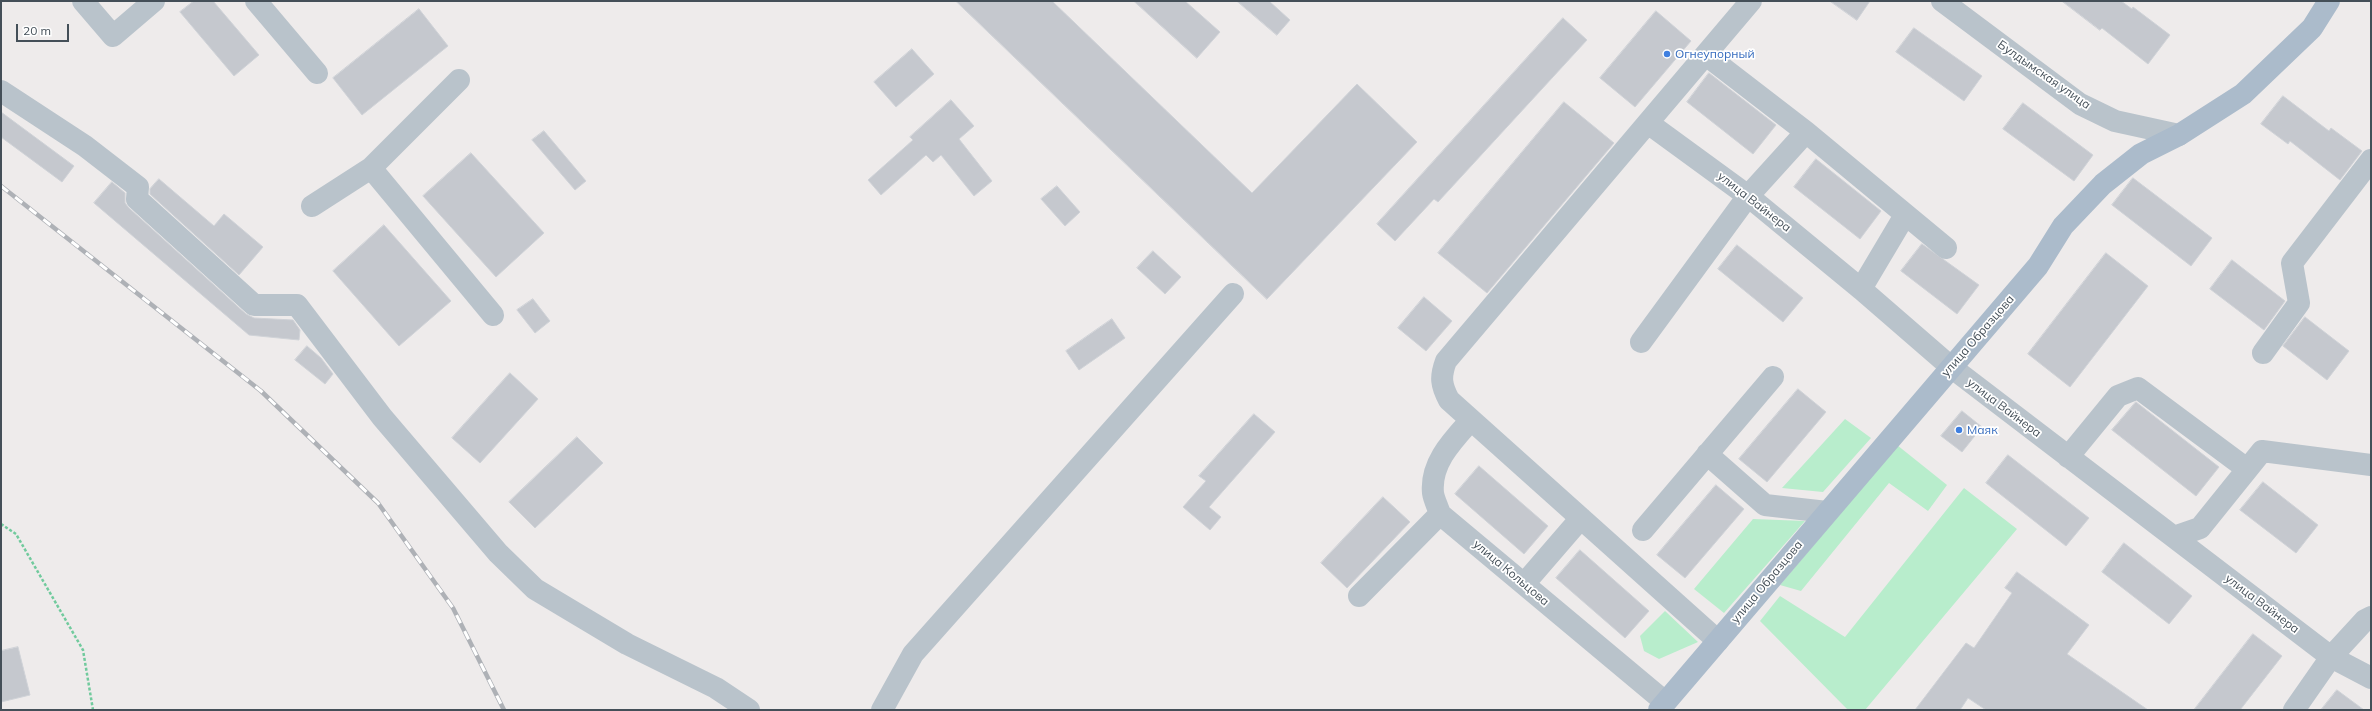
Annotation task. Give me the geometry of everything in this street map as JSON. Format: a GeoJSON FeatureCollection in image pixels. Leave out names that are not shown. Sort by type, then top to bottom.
{"type":"FeatureCollection","features":[{"type":"Feature","properties":{"kind":"main road","name":"улица Образцова"},"geometry":{"type":"LineString","coordinates":[[1662,706],[1826,512],[2038,266],[2063,226],[2093,195],[2141,154],[2179,135],[2243,94],[2312,28],[2329,1]]}},
{"type":"Feature","properties":{"kind":"street"},"geometry":{"type":"LineString","coordinates":[[83,1],[113,36],[154,1]]}},
{"type":"Feature","properties":{"kind":"street"},"geometry":{"type":"LineString","coordinates":[[256,1],[317,73]]}},
{"type":"Feature","properties":{"kind":"street"},"geometry":{"type":"LineString","coordinates":[[1718,641],[1449,400],[1442,386],[1441,375],[1446,361],[1752,1]]}},
{"type":"Feature","properties":{"kind":"street","name":"Булдымская улица"},"geometry":{"type":"LineString","coordinates":[[1942,1],[2080,104],[2115,121],[2179,135]]}},
{"type":"Feature","properties":{"kind":"street"},"geometry":{"type":"LineString","coordinates":[[1706,55],[1806,132],[1946,248]]}},
{"type":"Feature","properties":{"kind":"street"},"geometry":{"type":"LineString","coordinates":[[312,206],[371,168],[459,80]]}},
{"type":"Feature","properties":{"kind":"street"},"geometry":{"type":"LineString","coordinates":[[1,91],[85,146],[138,187],[137,199],[254,305],[296,305],[382,416],[498,553],[535,589],[627,644],[716,688],[749,710]]}},
{"type":"Feature","properties":{"kind":"street","name":"улица Вайнера"},"geometry":{"type":"LineString","coordinates":[[1648,124],[1748,196],[1861,289],[1951,367],[2331,657],[2371,678]]}},
{"type":"Feature","properties":{"kind":"street"},"geometry":{"type":"LineString","coordinates":[[1642,342],[1748,196],[1806,132]]}},
{"type":"Feature","properties":{"kind":"street"},"geometry":{"type":"LineString","coordinates":[[2263,353],[2299,302],[2292,263],[2371,160]]}},
{"type":"Feature","properties":{"kind":"street"},"geometry":{"type":"LineString","coordinates":[[371,168],[494,315]]}},
{"type":"Feature","properties":{"kind":"street"},"geometry":{"type":"LineString","coordinates":[[1861,289],[1906,215]]}},
{"type":"Feature","properties":{"kind":"street"},"geometry":{"type":"LineString","coordinates":[[882,710],[913,654],[1234,294]]}},
{"type":"Feature","properties":{"kind":"street"},"geometry":{"type":"LineString","coordinates":[[1643,530],[1773,377]]}},
{"type":"Feature","properties":{"kind":"street"},"geometry":{"type":"LineString","coordinates":[[2068,456],[2118,396],[2138,388],[2247,469]]}},
{"type":"Feature","properties":{"kind":"street"},"geometry":{"type":"LineString","coordinates":[[1359,596],[1440,514],[1433,493],[1436,468],[1447,445],[1471,420]]}},
{"type":"Feature","properties":{"kind":"street"},"geometry":{"type":"LineString","coordinates":[[2174,537],[2200,528],[2262,451],[2371,465]]}},
{"type":"Feature","properties":{"kind":"street"},"geometry":{"type":"LineString","coordinates":[[1707,454],[1765,505],[1826,512]]}},
{"type":"Feature","properties":{"kind":"street","name":"улица Кольцова"},"geometry":{"type":"LineString","coordinates":[[1440,514],[1524,584],[1662,706]]}},
{"type":"Feature","properties":{"kind":"street"},"geometry":{"type":"LineString","coordinates":[[1524,584],[1581,518]]}},
{"type":"Feature","properties":{"kind":"street"},"geometry":{"type":"LineString","coordinates":[[2294,710],[2331,657],[2365,620],[2371,617]]}},
{"type":"Feature","properties":{"kind":"path"},"geometry":{"type":"LineString","coordinates":[[1,524],[16,534],[83,650],[93,710]]}},
{"type":"Feature","properties":{"kind":"green space"},"geometry":{"type":"Polygon","coordinates":[[[1845,419],[1871,438],[1823,492],[1782,488],[1845,419]]]}},
{"type":"Feature","properties":{"kind":"green space"},"geometry":{"type":"Polygon","coordinates":[[[1897,445],[1947,485],[1928,511],[1889,483],[1801,591],[1780,585],[1897,445]]]}},
{"type":"Feature","properties":{"kind":"green space"},"geometry":{"type":"Polygon","coordinates":[[[1964,488],[2017,529],[1865,710],[1848,710],[1760,621],[1780,596],[1845,637],[1964,488]]]}},
{"type":"Feature","properties":{"kind":"green space"},"geometry":{"type":"Polygon","coordinates":[[[1753,519],[1805,521],[1724,613],[1694,589],[1753,519]]]}},
{"type":"Feature","properties":{"kind":"green space"},"geometry":{"type":"Polygon","coordinates":[[[1665,611],[1698,642],[1659,659],[1644,651],[1640,636],[1665,611]]]}},
{"type":"Feature","properties":{"kind":"building"},"geometry":{"type":"Polygon","coordinates":[[[194,1],[213,1],[259,55],[234,76],[180,12],[194,1]]]}},
{"type":"Feature","properties":{"kind":"building"},"geometry":{"type":"Polygon","coordinates":[[[956,1],[1052,1],[1252,193],[1357,84],[1417,142],[1267,299],[956,1]]]}},
{"type":"Feature","properties":{"kind":"building"},"geometry":{"type":"Polygon","coordinates":[[[1134,1],[1185,1],[1220,32],[1197,58],[1134,1]]]}},
{"type":"Feature","properties":{"kind":"building"},"geometry":{"type":"Polygon","coordinates":[[[1237,1],[1269,1],[1290,20],[1277,35],[1237,1]]]}},
{"type":"Feature","properties":{"kind":"building"},"geometry":{"type":"Polygon","coordinates":[[[1830,1],[1870,1],[1857,20],[1830,1]]]}},
{"type":"Feature","properties":{"kind":"building"},"geometry":{"type":"Polygon","coordinates":[[[2062,1],[2121,1],[2132,9],[2133,7],[2170,35],[2148,64],[2102,28],[2100,30],[2062,1]]]}},
{"type":"Feature","properties":{"kind":"building"},"geometry":{"type":"Polygon","coordinates":[[[419,9],[448,46],[362,115],[333,78],[419,9]]]}},
{"type":"Feature","properties":{"kind":"building"},"geometry":{"type":"Polygon","coordinates":[[[1656,11],[1691,41],[1635,107],[1600,78],[1656,11]]]}},
{"type":"Feature","properties":{"kind":"building"},"geometry":{"type":"Polygon","coordinates":[[[1563,18],[1587,40],[1438,202],[1434,199],[1395,241],[1377,224],[1563,18]]]}},
{"type":"Feature","properties":{"kind":"building"},"geometry":{"type":"Polygon","coordinates":[[[1914,28],[1982,76],[1964,101],[1896,52],[1914,28]]]}},
{"type":"Feature","properties":{"kind":"building"},"geometry":{"type":"Polygon","coordinates":[[[912,49],[934,74],[896,107],[874,82],[912,49]]]}},
{"type":"Feature","properties":{"kind":"building"},"geometry":{"type":"Polygon","coordinates":[[[1709,73],[1776,125],[1753,154],[1687,102],[1709,73]]]}},
{"type":"Feature","properties":{"kind":"building"},"geometry":{"type":"Polygon","coordinates":[[[2283,96],[2329,131],[2331,128],[2362,151],[2340,180],[2290,141],[2288,144],[2261,124],[2283,96]]]}},
{"type":"Feature","properties":{"kind":"building"},"geometry":{"type":"Polygon","coordinates":[[[951,100],[974,126],[959,139],[992,181],[974,196],[941,155],[933,162],[926,155],[881,195],[868,180],[913,140],[910,137],[951,100]]]}},
{"type":"Feature","properties":{"kind":"building"},"geometry":{"type":"Polygon","coordinates":[[[1564,102],[1614,143],[1487,293],[1438,253],[1564,102]]]}},
{"type":"Feature","properties":{"kind":"building"},"geometry":{"type":"Polygon","coordinates":[[[2023,103],[2093,155],[2074,181],[2003,129],[2023,103]]]}},
{"type":"Feature","properties":{"kind":"building"},"geometry":{"type":"Polygon","coordinates":[[[1,112],[74,166],[62,182],[1,137],[1,112]]]}},
{"type":"Feature","properties":{"kind":"building"},"geometry":{"type":"Polygon","coordinates":[[[544,131],[586,181],[575,190],[532,140],[544,131]]]}},
{"type":"Feature","properties":{"kind":"building"},"geometry":{"type":"Polygon","coordinates":[[[471,153],[544,233],[496,277],[423,196],[471,153]]]}},
{"type":"Feature","properties":{"kind":"building"},"geometry":{"type":"Polygon","coordinates":[[[1816,159],[1881,211],[1860,239],[1794,187],[1816,159]]]}},
{"type":"Feature","properties":{"kind":"building"},"geometry":{"type":"Polygon","coordinates":[[[2133,178],[2212,238],[2191,266],[2112,205],[2133,178]]]}},
{"type":"Feature","properties":{"kind":"building"},"geometry":{"type":"Polygon","coordinates":[[[159,179],[214,226],[224,214],[263,247],[239,275],[150,194],[150,189],[159,179]]]}},
{"type":"Feature","properties":{"kind":"building"},"geometry":{"type":"Polygon","coordinates":[[[112,182],[125,193],[125,203],[129,208],[246,314],[254,318],[293,320],[300,330],[299,340],[249,335],[94,203],[112,182]]]}},
{"type":"Feature","properties":{"kind":"building"},"geometry":{"type":"Polygon","coordinates":[[[1057,186],[1080,212],[1065,226],[1041,199],[1057,186]]]}},
{"type":"Feature","properties":{"kind":"building"},"geometry":{"type":"Polygon","coordinates":[[[384,225],[451,301],[399,346],[333,271],[384,225]]]}},
{"type":"Feature","properties":{"kind":"building"},"geometry":{"type":"Polygon","coordinates":[[[1922,244],[1979,285],[1957,314],[1901,271],[1922,244]]]}},
{"type":"Feature","properties":{"kind":"building"},"geometry":{"type":"Polygon","coordinates":[[[1737,245],[1803,298],[1783,322],[1718,269],[1737,245]]]}},
{"type":"Feature","properties":{"kind":"building"},"geometry":{"type":"Polygon","coordinates":[[[1153,251],[1181,277],[1165,294],[1137,268],[1153,251]]]}},
{"type":"Feature","properties":{"kind":"building"},"geometry":{"type":"Polygon","coordinates":[[[2106,253],[2148,286],[2070,387],[2028,354],[2106,253]]]}},
{"type":"Feature","properties":{"kind":"building"},"geometry":{"type":"Polygon","coordinates":[[[2232,260],[2285,301],[2264,330],[2210,289],[2232,260]]]}},
{"type":"Feature","properties":{"kind":"building"},"geometry":{"type":"Polygon","coordinates":[[[1424,297],[1452,321],[1426,351],[1398,328],[1424,297]]]}},
{"type":"Feature","properties":{"kind":"building"},"geometry":{"type":"Polygon","coordinates":[[[533,299],[550,321],[535,333],[517,310],[533,299]]]}},
{"type":"Feature","properties":{"kind":"building"},"geometry":{"type":"Polygon","coordinates":[[[2305,317],[2349,351],[2327,380],[2283,346],[2305,317]]]}},
{"type":"Feature","properties":{"kind":"building"},"geometry":{"type":"Polygon","coordinates":[[[1112,319],[1125,338],[1079,370],[1066,351],[1112,319]]]}},
{"type":"Feature","properties":{"kind":"building"},"geometry":{"type":"Polygon","coordinates":[[[307,346],[321,358],[333,374],[325,384],[295,360],[307,346]]]}},
{"type":"Feature","properties":{"kind":"building"},"geometry":{"type":"Polygon","coordinates":[[[510,373],[538,399],[480,463],[452,438],[510,373]]]}},
{"type":"Feature","properties":{"kind":"building"},"geometry":{"type":"Polygon","coordinates":[[[1798,389],[1826,412],[1767,482],[1739,459],[1798,389]]]}},
{"type":"Feature","properties":{"kind":"building"},"geometry":{"type":"Polygon","coordinates":[[[2136,402],[2219,467],[2196,496],[2112,430],[2136,402]]]}},
{"type":"Feature","properties":{"kind":"building"},"geometry":{"type":"Polygon","coordinates":[[[1962,411],[1982,427],[1962,452],[1941,436],[1962,411]]]}},
{"type":"Feature","properties":{"kind":"building"},"geometry":{"type":"Polygon","coordinates":[[[1254,414],[1275,432],[1209,507],[1221,517],[1210,530],[1183,507],[1206,481],[1199,476],[1254,414]]]}},
{"type":"Feature","properties":{"kind":"building"},"geometry":{"type":"Polygon","coordinates":[[[577,437],[603,463],[535,528],[509,502],[577,437]]]}},
{"type":"Feature","properties":{"kind":"building"},"geometry":{"type":"Polygon","coordinates":[[[2008,455],[2089,518],[2066,546],[1986,483],[2008,455]]]}},
{"type":"Feature","properties":{"kind":"building"},"geometry":{"type":"Polygon","coordinates":[[[1479,466],[1548,526],[1524,554],[1455,494],[1479,466]]]}},
{"type":"Feature","properties":{"kind":"building"},"geometry":{"type":"Polygon","coordinates":[[[2263,482],[2318,525],[2296,553],[2240,510],[2263,482]]]}},
{"type":"Feature","properties":{"kind":"building"},"geometry":{"type":"Polygon","coordinates":[[[1716,485],[1744,509],[1685,578],[1657,555],[1716,485]]]}},
{"type":"Feature","properties":{"kind":"building"},"geometry":{"type":"Polygon","coordinates":[[[1383,497],[1410,522],[1347,588],[1321,563],[1383,497]]]}},
{"type":"Feature","properties":{"kind":"building"},"geometry":{"type":"Polygon","coordinates":[[[2124,543],[2192,596],[2169,624],[2102,572],[2124,543]]]}},
{"type":"Feature","properties":{"kind":"building"},"geometry":{"type":"Polygon","coordinates":[[[1580,550],[1649,611],[1625,638],[1556,578],[1580,550]]]}},
{"type":"Feature","properties":{"kind":"building"},"geometry":{"type":"Polygon","coordinates":[[[2017,572],[2089,625],[2067,654],[2148,710],[1986,710],[1968,698],[1960,710],[1915,710],[1966,643],[1974,648],[2012,593],[2005,588],[2017,572]]]}},
{"type":"Feature","properties":{"kind":"building"},"geometry":{"type":"Polygon","coordinates":[[[2253,634],[2282,656],[2240,710],[2194,710],[2253,634]]]}},
{"type":"Feature","properties":{"kind":"building"},"geometry":{"type":"Polygon","coordinates":[[[18,647],[30,695],[1,702],[1,651],[18,647]]]}},
{"type":"Feature","properties":{"kind":"building"},"geometry":{"type":"Polygon","coordinates":[[[2337,690],[2364,710],[2321,710],[2337,690]]]}},
{"type":"Feature","properties":{"kind":"railway"},"geometry":{"type":"LineString","coordinates":[[1,186],[261,391],[378,503],[453,608],[504,710]]}},
{"type":"Feature","properties":{"kind":"place","name":"Огнеупорный"},"geometry":{"type":"Point","coordinates":[1667,54]}},
{"type":"Feature","properties":{"kind":"place","name":"Маяк"},"geometry":{"type":"Point","coordinates":[1959,430]}}]}
